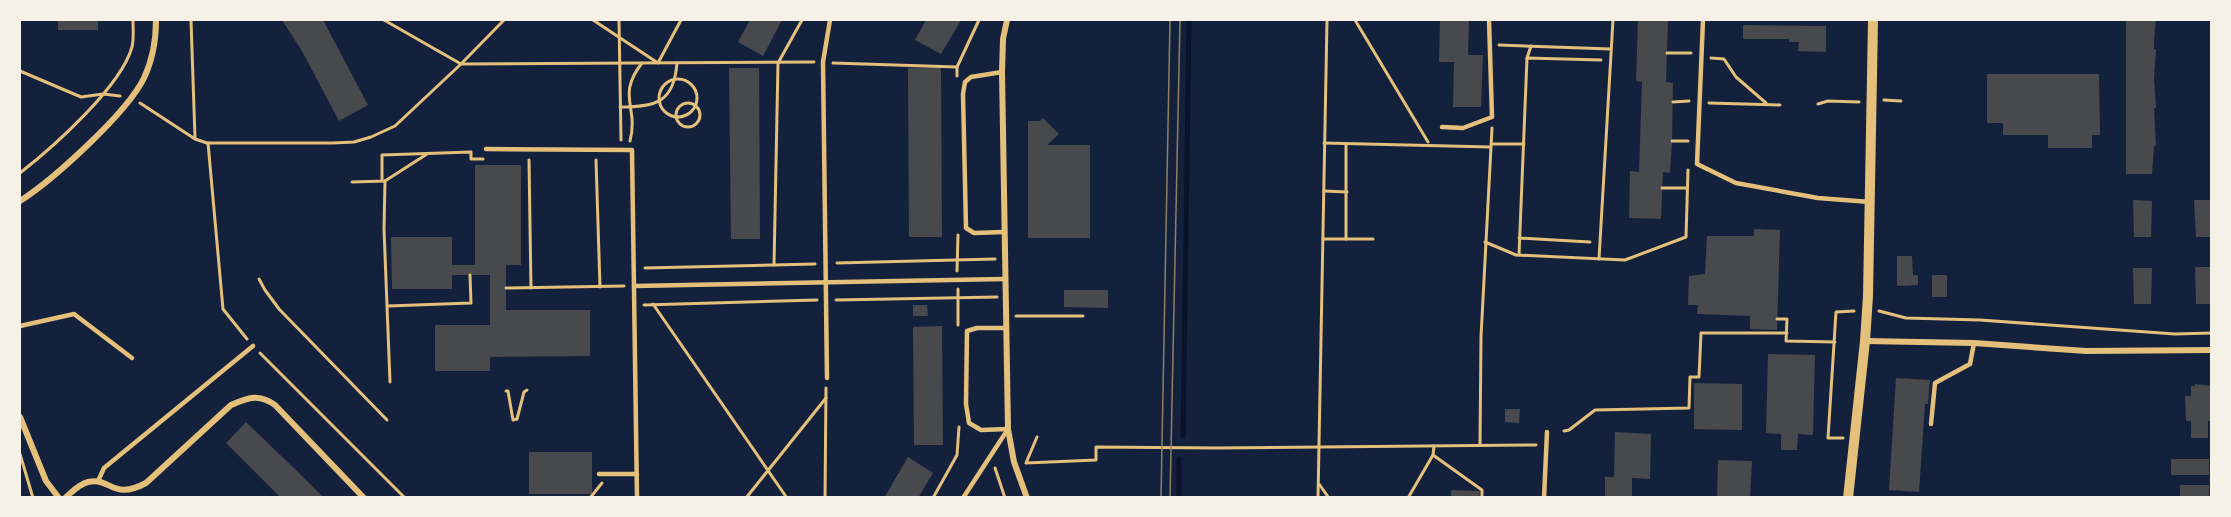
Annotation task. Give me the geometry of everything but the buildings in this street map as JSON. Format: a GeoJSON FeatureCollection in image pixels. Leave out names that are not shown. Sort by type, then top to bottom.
{"type":"FeatureCollection","features":[{"type":"Feature","properties":{"kind":"street"},"geometry":{"type":"LineString","coordinates":[[20,201],[71,160],[132,98],[144,77],[156,45],[156,20]]}},
{"type":"Feature","properties":{"kind":"street"},"geometry":{"type":"LineString","coordinates":[[1007,20],[1003,39],[1002,72],[1008,429],[1014,462],[1027,498]]}},
{"type":"Feature","properties":{"kind":"street"},"geometry":{"type":"LineString","coordinates":[[1848,498],[1866,341],[1873,20]]}},
{"type":"Feature","properties":{"kind":"street"},"geometry":{"type":"LineString","coordinates":[[1866,341],[1974,343],[2086,351],[2211,350]]}},
{"type":"Feature","properties":{"kind":"street"},"geometry":{"type":"LineString","coordinates":[[65,498],[86,482],[98,481],[118,490],[131,491],[146,483],[231,405],[249,398],[265,398],[274,405],[364,498]]}},
{"type":"Feature","properties":{"kind":"street"},"geometry":{"type":"LineString","coordinates":[[20,418],[46,481],[59,498]]}},
{"type":"Feature","properties":{"kind":"lane"},"geometry":{"type":"LineString","coordinates":[[827,378],[823,62],[830,20]]}},
{"type":"Feature","properties":{"kind":"lane"},"geometry":{"type":"LineString","coordinates":[[1442,127],[1463,128],[1492,117],[1489,20]]}},
{"type":"Feature","properties":{"kind":"lane"},"geometry":{"type":"LineString","coordinates":[[1703,20],[1697,164],[1736,183],[1755,188],[1818,198],[1870,202]]}},
{"type":"Feature","properties":{"kind":"lane"},"geometry":{"type":"LineString","coordinates":[[1002,72],[971,76],[965,82],[963,94],[966,228],[974,233],[1004,232]]}},
{"type":"Feature","properties":{"kind":"lane"},"geometry":{"type":"LineString","coordinates":[[486,148],[632,150],[637,498]]}},
{"type":"Feature","properties":{"kind":"lane"},"geometry":{"type":"LineString","coordinates":[[634,286],[1004,279]]}},
{"type":"Feature","properties":{"kind":"lane"},"geometry":{"type":"LineString","coordinates":[[20,326],[74,314],[132,358]]}},
{"type":"Feature","properties":{"kind":"lane"},"geometry":{"type":"LineString","coordinates":[[1006,328],[977,328],[967,331],[966,404],[969,423],[981,430],[1008,429]]}},
{"type":"Feature","properties":{"kind":"lane"},"geometry":{"type":"LineString","coordinates":[[1931,424],[1935,383],[1970,364],[1974,343]]}},
{"type":"Feature","properties":{"kind":"lane"},"geometry":{"type":"LineString","coordinates":[[98,481],[104,468],[253,346]]}},
{"type":"Feature","properties":{"kind":"lane"},"geometry":{"type":"LineString","coordinates":[[963,498],[1008,429]]}},
{"type":"Feature","properties":{"kind":"lane"},"geometry":{"type":"LineString","coordinates":[[1544,498],[1547,432]]}},
{"type":"Feature","properties":{"kind":"lane"},"geometry":{"type":"LineString","coordinates":[[599,474],[637,474]]}},
{"type":"Feature","properties":{"kind":"path"},"geometry":{"type":"LineString","coordinates":[[20,173],[51,147],[103,94],[127,58],[132,45],[133,20]]}},
{"type":"Feature","properties":{"kind":"path"},"geometry":{"type":"LineString","coordinates":[[195,139],[191,21],[199,20]]}},
{"type":"Feature","properties":{"kind":"path"},"geometry":{"type":"LineString","coordinates":[[384,20],[461,64],[823,62],[957,67]]}},
{"type":"Feature","properties":{"kind":"path"},"geometry":{"type":"LineString","coordinates":[[20,71],[81,97],[103,94],[132,98],[195,139],[208,143],[354,142],[395,126],[504,20]]}},
{"type":"Feature","properties":{"kind":"path"},"geometry":{"type":"LineString","coordinates":[[593,20],[658,63]]}},
{"type":"Feature","properties":{"kind":"path"},"geometry":{"type":"LineString","coordinates":[[619,20],[619,63]]}},
{"type":"Feature","properties":{"kind":"path"},"geometry":{"type":"LineString","coordinates":[[658,63],[681,20]]}},
{"type":"Feature","properties":{"kind":"path"},"geometry":{"type":"LineString","coordinates":[[774,264],[778,63],[802,20]]}},
{"type":"Feature","properties":{"kind":"path"},"geometry":{"type":"LineString","coordinates":[[957,78],[957,67],[979,20]]}},
{"type":"Feature","properties":{"kind":"path"},"geometry":{"type":"LineString","coordinates":[[1318,498],[1327,20]]}},
{"type":"Feature","properties":{"kind":"path"},"geometry":{"type":"LineString","coordinates":[[1354,20],[1428,142]]}},
{"type":"Feature","properties":{"kind":"path"},"geometry":{"type":"LineString","coordinates":[[1599,260],[1613,20]]}},
{"type":"Feature","properties":{"kind":"path"},"geometry":{"type":"LineString","coordinates":[[1691,63],[1692,42]]}},
{"type":"Feature","properties":{"kind":"path"},"geometry":{"type":"LineString","coordinates":[[1503,45],[1611,49]]}},
{"type":"Feature","properties":{"kind":"path"},"geometry":{"type":"LineString","coordinates":[[1519,255],[1527,58],[1531,46]]}},
{"type":"Feature","properties":{"kind":"path"},"geometry":{"type":"LineString","coordinates":[[1667,53],[1691,53]]}},
{"type":"Feature","properties":{"kind":"path"},"geometry":{"type":"LineString","coordinates":[[1527,58],[1601,60]]}},
{"type":"Feature","properties":{"kind":"path"},"geometry":{"type":"LineString","coordinates":[[1701,58],[1724,59],[1736,77],[1767,105]]}},
{"type":"Feature","properties":{"kind":"path"},"geometry":{"type":"LineString","coordinates":[[626,150],[633,126],[629,87],[631,79],[642,63]]}},
{"type":"Feature","properties":{"kind":"path"},"geometry":{"type":"LineString","coordinates":[[620,106],[649,106],[667,95],[675,79],[677,63]]}},
{"type":"Feature","properties":{"kind":"path"},"geometry":{"type":"LineString","coordinates":[[675,79],[687,81],[692,85],[698,97],[696,106],[699,117],[694,126],[683,127],[676,117],[663,111],[659,101],[659,92],[663,86],[675,79]]}},
{"type":"Feature","properties":{"kind":"path"},"geometry":{"type":"LineString","coordinates":[[1690,92],[1690,101]]}},
{"type":"Feature","properties":{"kind":"path"},"geometry":{"type":"LineString","coordinates":[[1818,104],[1828,101],[1861,102]]}},
{"type":"Feature","properties":{"kind":"path"},"geometry":{"type":"LineString","coordinates":[[1673,102],[1780,105]]}},
{"type":"Feature","properties":{"kind":"path"},"geometry":{"type":"LineString","coordinates":[[676,117],[677,109],[681,105],[686,103],[696,106]]}},
{"type":"Feature","properties":{"kind":"path"},"geometry":{"type":"LineString","coordinates":[[676,117],[688,115],[696,106]]}},
{"type":"Feature","properties":{"kind":"path"},"geometry":{"type":"LineString","coordinates":[[1480,445],[1481,337],[1492,117]]}},
{"type":"Feature","properties":{"kind":"path"},"geometry":{"type":"LineString","coordinates":[[1688,151],[1689,132]]}},
{"type":"Feature","properties":{"kind":"path"},"geometry":{"type":"LineString","coordinates":[[1672,141],[1689,141]]}},
{"type":"Feature","properties":{"kind":"path"},"geometry":{"type":"LineString","coordinates":[[208,143],[222,309],[253,346],[405,498]]}},
{"type":"Feature","properties":{"kind":"path"},"geometry":{"type":"LineString","coordinates":[[1324,143],[1491,146],[1524,144]]}},
{"type":"Feature","properties":{"kind":"path"},"geometry":{"type":"LineString","coordinates":[[1346,144],[1346,239]]}},
{"type":"Feature","properties":{"kind":"path"},"geometry":{"type":"LineString","coordinates":[[390,382],[382,155],[471,152],[471,159],[483,159]]}},
{"type":"Feature","properties":{"kind":"path"},"geometry":{"type":"LineString","coordinates":[[352,182],[384,180],[427,154]]}},
{"type":"Feature","properties":{"kind":"path"},"geometry":{"type":"LineString","coordinates":[[531,288],[529,159],[540,159]]}},
{"type":"Feature","properties":{"kind":"path"},"geometry":{"type":"LineString","coordinates":[[596,159],[600,287]]}},
{"type":"Feature","properties":{"kind":"path"},"geometry":{"type":"LineString","coordinates":[[1485,242],[1519,255],[1624,260],[1686,237],[1688,161]]}},
{"type":"Feature","properties":{"kind":"path"},"geometry":{"type":"LineString","coordinates":[[1662,188],[1687,188]]}},
{"type":"Feature","properties":{"kind":"path"},"geometry":{"type":"LineString","coordinates":[[1324,191],[1347,192]]}},
{"type":"Feature","properties":{"kind":"path"},"geometry":{"type":"LineString","coordinates":[[957,226],[958,334]]}},
{"type":"Feature","properties":{"kind":"path"},"geometry":{"type":"LineString","coordinates":[[1323,238],[1373,239]]}},
{"type":"Feature","properties":{"kind":"path"},"geometry":{"type":"LineString","coordinates":[[1519,238],[1590,242]]}},
{"type":"Feature","properties":{"kind":"path"},"geometry":{"type":"LineString","coordinates":[[388,306],[471,303],[470,275]]}},
{"type":"Feature","properties":{"kind":"path"},"geometry":{"type":"LineString","coordinates":[[259,279],[279,309],[387,420]]}},
{"type":"Feature","properties":{"kind":"path"},"geometry":{"type":"LineString","coordinates":[[506,288],[625,286]]}},
{"type":"Feature","properties":{"kind":"path"},"geometry":{"type":"LineString","coordinates":[[653,304],[788,498]]}},
{"type":"Feature","properties":{"kind":"path"},"geometry":{"type":"LineString","coordinates":[[1877,311],[1906,318],[2013,322],[2175,334],[2211,333]]}},
{"type":"Feature","properties":{"kind":"path"},"geometry":{"type":"LineString","coordinates":[[1828,438],[1836,312]]}},
{"type":"Feature","properties":{"kind":"path"},"geometry":{"type":"LineString","coordinates":[[1005,316],[1083,316]]}},
{"type":"Feature","properties":{"kind":"path"},"geometry":{"type":"LineString","coordinates":[[1777,319],[1787,319],[1786,341],[1835,342]]}},
{"type":"Feature","properties":{"kind":"path"},"geometry":{"type":"LineString","coordinates":[[1564,431],[1569,430],[1595,410],[1689,408],[1690,377],[1699,377],[1701,333],[1787,333]]}},
{"type":"Feature","properties":{"kind":"path"},"geometry":{"type":"LineString","coordinates":[[825,498],[827,378]]}},
{"type":"Feature","properties":{"kind":"path"},"geometry":{"type":"LineString","coordinates":[[506,391],[513,420],[517,419],[524,392],[527,390]]}},
{"type":"Feature","properties":{"kind":"path"},"geometry":{"type":"LineString","coordinates":[[746,498],[826,398]]}},
{"type":"Feature","properties":{"kind":"path"},"geometry":{"type":"LineString","coordinates":[[933,498],[957,455],[959,417]]}},
{"type":"Feature","properties":{"kind":"path"},"geometry":{"type":"LineString","coordinates":[[1038,437],[1026,463],[1096,460],[1096,447],[1546,445]]}},
{"type":"Feature","properties":{"kind":"path"},"geometry":{"type":"LineString","coordinates":[[1408,498],[1433,454],[1434,446]]}},
{"type":"Feature","properties":{"kind":"path"},"geometry":{"type":"LineString","coordinates":[[20,454],[33,498]]}},
{"type":"Feature","properties":{"kind":"path"},"geometry":{"type":"LineString","coordinates":[[990,454],[1005,498]]}},
{"type":"Feature","properties":{"kind":"path"},"geometry":{"type":"LineString","coordinates":[[1433,454],[1482,490],[1482,498]]}},
{"type":"Feature","properties":{"kind":"path"},"geometry":{"type":"LineString","coordinates":[[1318,483],[1329,498]]}},
{"type":"Feature","properties":{"kind":"waterway"},"geometry":{"type":"LineString","coordinates":[[1183,437],[1189,20]]}},
{"type":"Feature","properties":{"kind":"waterway"},"geometry":{"type":"LineString","coordinates":[[1179,459],[1179,498]]}},
{"type":"Feature","properties":{"kind":"tram line"},"geometry":{"type":"LineString","coordinates":[[1161,498],[1170,20]]}},
{"type":"Feature","properties":{"kind":"tram line"},"geometry":{"type":"LineString","coordinates":[[1170,498],[1180,20]]}}]}
